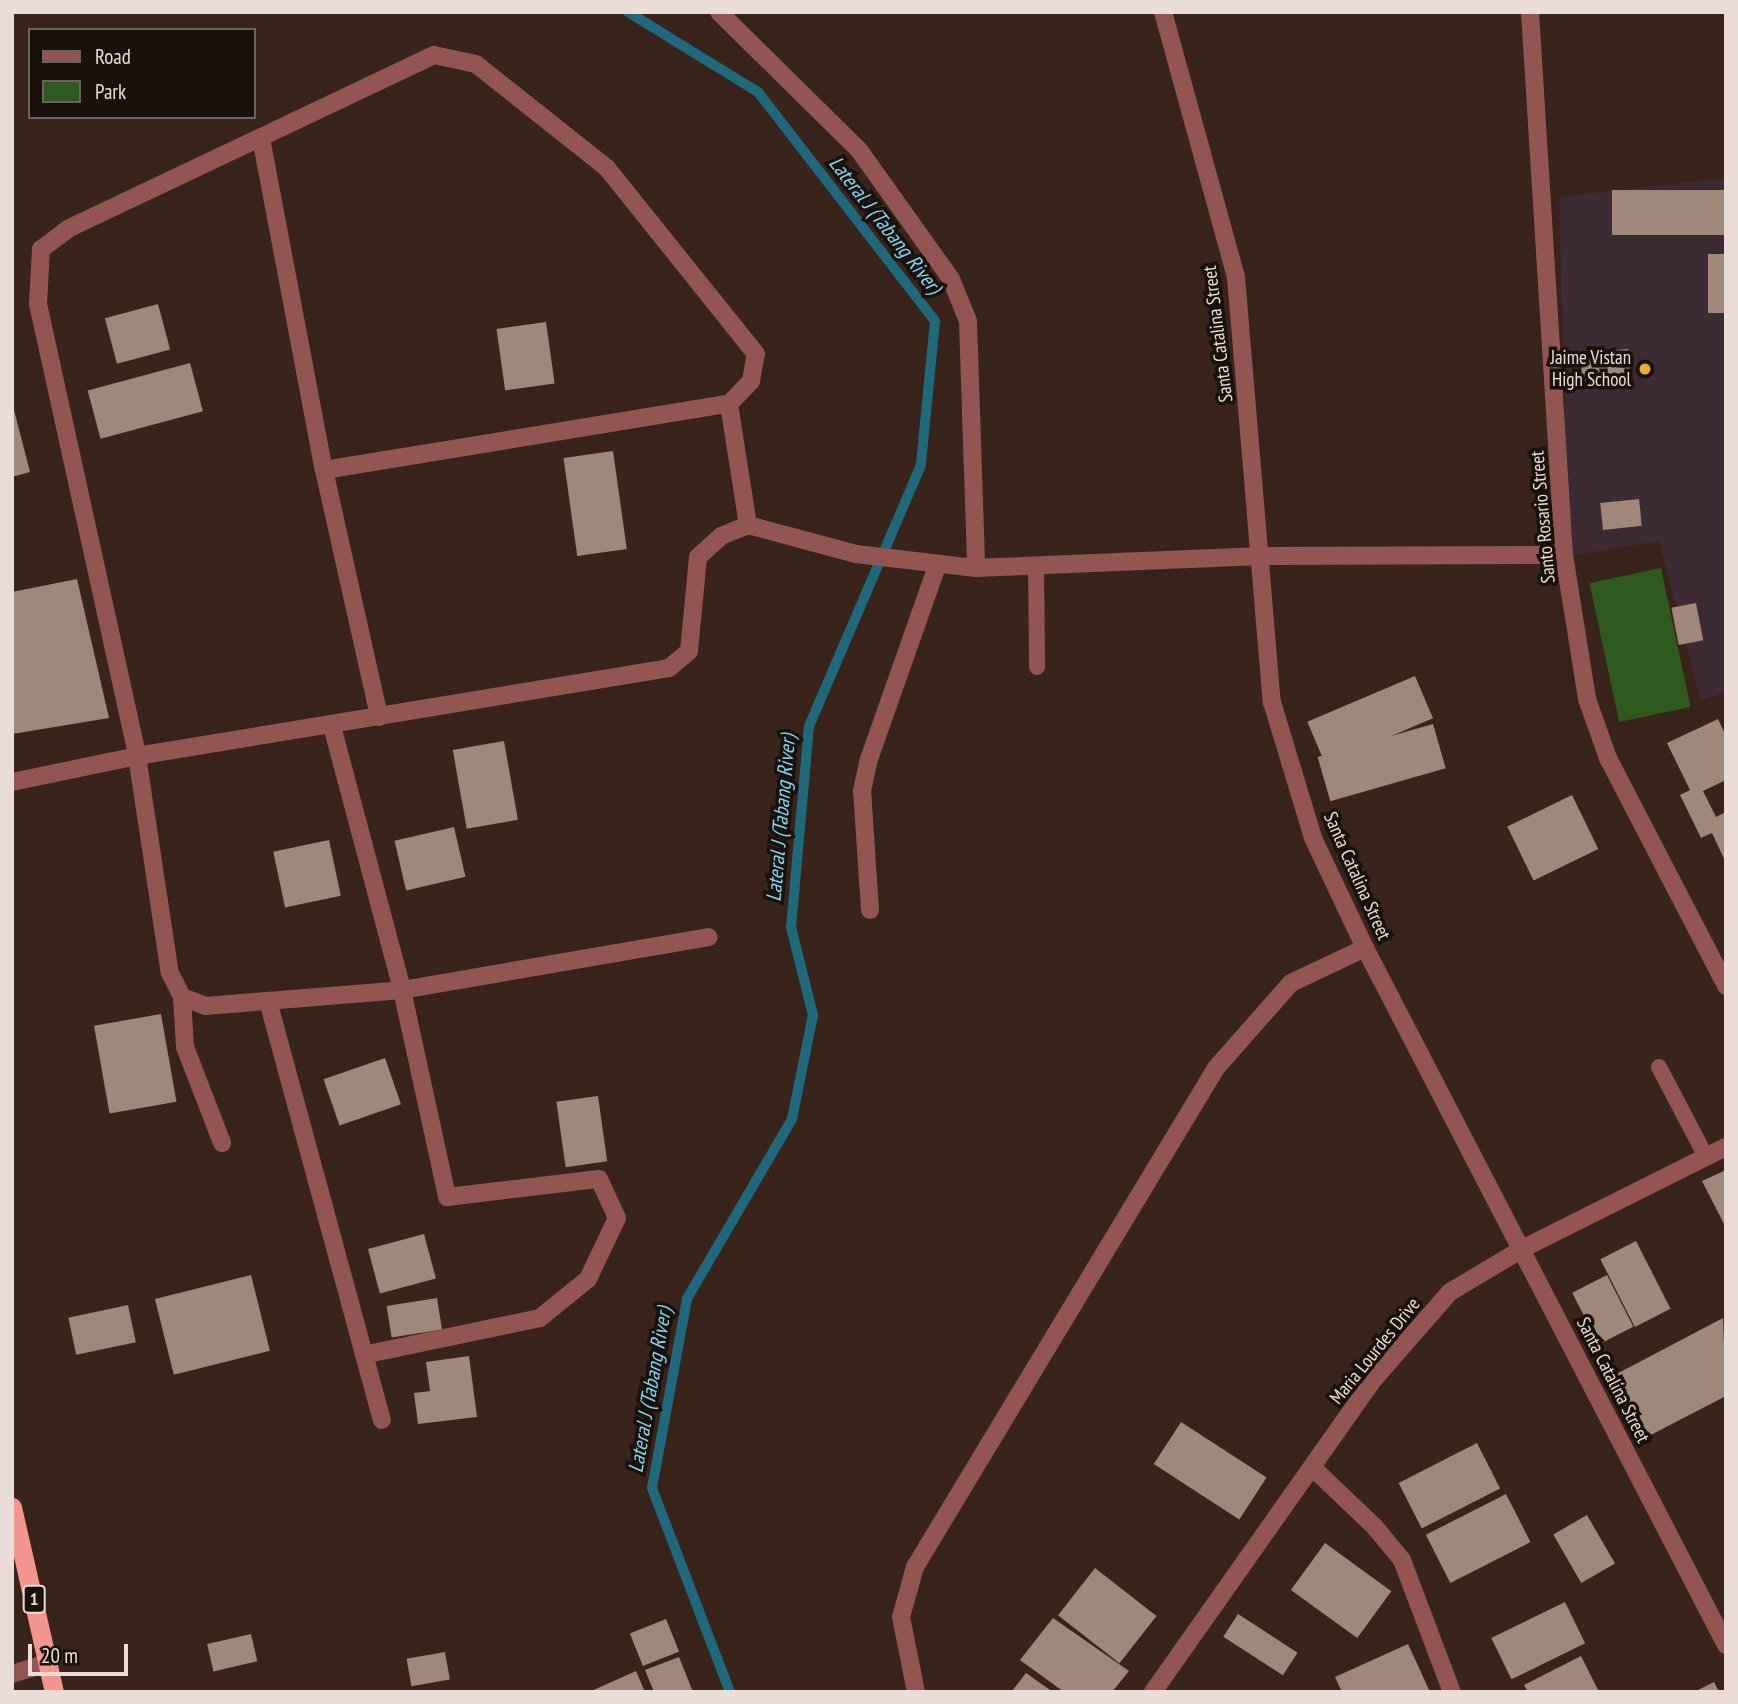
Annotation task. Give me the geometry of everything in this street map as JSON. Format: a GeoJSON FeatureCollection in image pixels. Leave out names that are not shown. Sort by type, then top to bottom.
{"type":"FeatureCollection","features":[{"type":"Feature","properties":{"kind":"highway","name":"1"},"geometry":{"type":"LineString","coordinates":[[12,1507],[54,1692]]}},
{"type":"Feature","properties":{"kind":"street"},"geometry":{"type":"LineString","coordinates":[[719,12],[859,150],[951,279],[968,321],[976,568]]}},
{"type":"Feature","properties":{"kind":"street","name":"Santa Catalina Street"},"geometry":{"type":"LineString","coordinates":[[1163,12],[1236,277],[1262,556],[1272,702],[1313,838],[1365,948],[1726,1645]]}},
{"type":"Feature","properties":{"kind":"street","name":"Santo Rosario Street"},"geometry":{"type":"LineString","coordinates":[[1530,12],[1564,555],[1587,699],[1608,758],[1726,986]]}},
{"type":"Feature","properties":{"kind":"street"},"geometry":{"type":"LineString","coordinates":[[222,1143],[185,1047],[182,997],[170,974],[137,756],[38,304],[41,248],[68,229],[434,55],[476,64],[607,168],[756,354],[751,381],[729,404],[324,470]]}},
{"type":"Feature","properties":{"kind":"street"},"geometry":{"type":"LineString","coordinates":[[261,138],[324,470],[379,717]]}},
{"type":"Feature","properties":{"kind":"street"},"geometry":{"type":"LineString","coordinates":[[729,404],[748,525]]}},
{"type":"Feature","properties":{"kind":"street"},"geometry":{"type":"LineString","coordinates":[[12,782],[137,756],[332,726],[669,668],[690,650],[698,557],[721,536],[748,525],[856,554],[929,565],[976,568],[1262,556],[1564,555]]}},
{"type":"Feature","properties":{"kind":"street"},"geometry":{"type":"LineString","coordinates":[[870,910],[862,792],[868,762],[929,565]]}},
{"type":"Feature","properties":{"kind":"street"},"geometry":{"type":"LineString","coordinates":[[332,726],[402,990],[447,1197],[599,1179],[617,1218],[588,1279],[540,1318],[367,1354]]}},
{"type":"Feature","properties":{"kind":"street"},"geometry":{"type":"LineString","coordinates":[[182,997],[205,1006],[402,990],[708,937]]}},
{"type":"Feature","properties":{"kind":"street"},"geometry":{"type":"LineString","coordinates":[[916,1692],[901,1617],[922,1555],[1216,1068],[1292,983],[1365,948]]}},
{"type":"Feature","properties":{"kind":"street"},"geometry":{"type":"LineString","coordinates":[[268,1002],[367,1354],[382,1420]]}},
{"type":"Feature","properties":{"kind":"street","name":"Maria Lourdes Drive"},"geometry":{"type":"LineString","coordinates":[[1153,1692],[1374,1380],[1450,1292],[1522,1250],[1726,1147]]}},
{"type":"Feature","properties":{"kind":"street"},"geometry":{"type":"LineString","coordinates":[[1313,1468],[1374,1526],[1402,1560],[1452,1692]]}},
{"type":"Feature","properties":{"kind":"street"},"geometry":{"type":"LineString","coordinates":[[12,1674],[48,1663]]}},
{"type":"Feature","properties":{"kind":"lane"},"geometry":{"type":"LineString","coordinates":[[1036,565],[1037,667]]}},
{"type":"Feature","properties":{"kind":"lane"},"geometry":{"type":"LineString","coordinates":[[1658,1067],[1706,1157]]}},
{"type":"Feature","properties":{"kind":"shaded area","name":"Jaime Vistan High School"},"geometry":{"type":"Polygon","coordinates":[[[1726,178],[1726,691],[1701,701],[1659,541],[1569,556],[1559,197],[1726,178]]]}},
{"type":"Feature","properties":{"kind":"green space"},"geometry":{"type":"Polygon","coordinates":[[[1661,568],[1691,707],[1619,722],[1590,583],[1661,568]]]}},
{"type":"Feature","properties":{"kind":"building"},"geometry":{"type":"Polygon","coordinates":[[[1612,190],[1726,190],[1726,235],[1612,235],[1612,190]]]}},
{"type":"Feature","properties":{"kind":"building"},"geometry":{"type":"Polygon","coordinates":[[[1708,254],[1726,254],[1726,313],[1708,313],[1708,254]]]}},
{"type":"Feature","properties":{"kind":"building"},"geometry":{"type":"Polygon","coordinates":[[[158,304],[170,349],[117,364],[105,318],[158,304]]]}},
{"type":"Feature","properties":{"kind":"building"},"geometry":{"type":"Polygon","coordinates":[[[546,322],[555,383],[505,390],[496,329],[546,322]]]}},
{"type":"Feature","properties":{"kind":"building"},"geometry":{"type":"Polygon","coordinates":[[[1628,349],[1631,382],[1583,386],[1580,353],[1628,349]]]}},
{"type":"Feature","properties":{"kind":"building"},"geometry":{"type":"Polygon","coordinates":[[[190,363],[203,411],[101,439],[88,390],[190,363]]]}},
{"type":"Feature","properties":{"kind":"building"},"geometry":{"type":"Polygon","coordinates":[[[12,402],[30,472],[12,477],[12,402]]]}},
{"type":"Feature","properties":{"kind":"building"},"geometry":{"type":"Polygon","coordinates":[[[613,451],[627,549],[577,556],[563,458],[613,451]]]}},
{"type":"Feature","properties":{"kind":"building"},"geometry":{"type":"Polygon","coordinates":[[[1639,499],[1642,526],[1603,530],[1600,503],[1639,499]]]}},
{"type":"Feature","properties":{"kind":"building"},"geometry":{"type":"Polygon","coordinates":[[[77,579],[109,718],[12,734],[12,592],[77,579]]]}},
{"type":"Feature","properties":{"kind":"building"},"geometry":{"type":"Polygon","coordinates":[[[1696,603],[1703,640],[1679,645],[1671,608],[1696,603]]]}},
{"type":"Feature","properties":{"kind":"building"},"geometry":{"type":"Polygon","coordinates":[[[1415,676],[1433,718],[1325,764],[1307,722],[1415,676]]]}},
{"type":"Feature","properties":{"kind":"building"},"geometry":{"type":"Polygon","coordinates":[[[1718,719],[1726,736],[1726,780],[1703,791],[1716,817],[1726,812],[1726,863],[1712,833],[1701,838],[1680,795],[1690,790],[1667,743],[1718,719]]]}},
{"type":"Feature","properties":{"kind":"building"},"geometry":{"type":"Polygon","coordinates":[[[1433,724],[1446,768],[1330,801],[1318,757],[1433,724]]]}},
{"type":"Feature","properties":{"kind":"building"},"geometry":{"type":"Polygon","coordinates":[[[504,741],[518,820],[467,829],[453,750],[504,741]]]}},
{"type":"Feature","properties":{"kind":"building"},"geometry":{"type":"Polygon","coordinates":[[[1572,795],[1598,849],[1534,880],[1507,827],[1572,795]]]}},
{"type":"Feature","properties":{"kind":"building"},"geometry":{"type":"Polygon","coordinates":[[[454,827],[465,877],[406,890],[395,841],[454,827]]]}},
{"type":"Feature","properties":{"kind":"building"},"geometry":{"type":"Polygon","coordinates":[[[329,840],[341,896],[285,908],[273,852],[329,840]]]}},
{"type":"Feature","properties":{"kind":"building"},"geometry":{"type":"Polygon","coordinates":[[[161,1014],[176,1102],[109,1113],[94,1026],[161,1014]]]}},
{"type":"Feature","properties":{"kind":"building"},"geometry":{"type":"Polygon","coordinates":[[[385,1058],[401,1104],[339,1125],[324,1079],[385,1058]]]}},
{"type":"Feature","properties":{"kind":"building"},"geometry":{"type":"Polygon","coordinates":[[[598,1096],[607,1161],[566,1167],[556,1102],[598,1096]]]}},
{"type":"Feature","properties":{"kind":"building"},"geometry":{"type":"Polygon","coordinates":[[[1726,1170],[1726,1228],[1702,1181],[1726,1170]]]}},
{"type":"Feature","properties":{"kind":"building"},"geometry":{"type":"Polygon","coordinates":[[[424,1234],[436,1278],[380,1293],[368,1249],[424,1234]]]}},
{"type":"Feature","properties":{"kind":"building"},"geometry":{"type":"Polygon","coordinates":[[[1636,1241],[1671,1309],[1635,1327],[1600,1259],[1636,1241]]]}},
{"type":"Feature","properties":{"kind":"building"},"geometry":{"type":"Polygon","coordinates":[[[251,1275],[270,1351],[174,1375],[155,1299],[251,1275]]]}},
{"type":"Feature","properties":{"kind":"building"},"geometry":{"type":"Polygon","coordinates":[[[1607,1275],[1633,1327],[1599,1344],[1572,1293],[1607,1275]]]}},
{"type":"Feature","properties":{"kind":"building"},"geometry":{"type":"Polygon","coordinates":[[[437,1298],[442,1330],[392,1338],[387,1306],[437,1298]]]}},
{"type":"Feature","properties":{"kind":"building"},"geometry":{"type":"Polygon","coordinates":[[[128,1305],[136,1342],[76,1355],[68,1318],[128,1305]]]}},
{"type":"Feature","properties":{"kind":"building"},"geometry":{"type":"Polygon","coordinates":[[[1723,1318],[1726,1396],[1639,1441],[1607,1379],[1723,1318]]]}},
{"type":"Feature","properties":{"kind":"building"},"geometry":{"type":"Polygon","coordinates":[[[469,1356],[477,1417],[418,1424],[414,1393],[430,1391],[426,1362],[469,1356]]]}},
{"type":"Feature","properties":{"kind":"building"},"geometry":{"type":"Polygon","coordinates":[[[1181,1422],[1267,1478],[1239,1519],[1154,1464],[1181,1422]]]}},
{"type":"Feature","properties":{"kind":"building"},"geometry":{"type":"Polygon","coordinates":[[[1477,1443],[1500,1488],[1422,1528],[1399,1483],[1477,1443]]]}},
{"type":"Feature","properties":{"kind":"building"},"geometry":{"type":"Polygon","coordinates":[[[1506,1494],[1531,1542],[1450,1583],[1426,1535],[1506,1494]]]}},
{"type":"Feature","properties":{"kind":"building"},"geometry":{"type":"Polygon","coordinates":[[[1587,1515],[1615,1563],[1581,1583],[1553,1534],[1587,1515]]]}},
{"type":"Feature","properties":{"kind":"building"},"geometry":{"type":"Polygon","coordinates":[[[1325,1543],[1391,1591],[1357,1638],[1291,1590],[1325,1543]]]}},
{"type":"Feature","properties":{"kind":"building"},"geometry":{"type":"Polygon","coordinates":[[[1095,1568],[1156,1616],[1120,1663],[1058,1615],[1095,1568]]]}},
{"type":"Feature","properties":{"kind":"building"},"geometry":{"type":"Polygon","coordinates":[[[1565,1602],[1585,1643],[1511,1679],[1491,1638],[1565,1602]]]}},
{"type":"Feature","properties":{"kind":"building"},"geometry":{"type":"Polygon","coordinates":[[[1238,1614],[1298,1653],[1283,1675],[1223,1637],[1238,1614]]]}},
{"type":"Feature","properties":{"kind":"building"},"geometry":{"type":"Polygon","coordinates":[[[1053,1618],[1129,1671],[1112,1692],[1064,1692],[1020,1660],[1053,1618]]]}},
{"type":"Feature","properties":{"kind":"building"},"geometry":{"type":"Polygon","coordinates":[[[666,1619],[679,1651],[643,1666],[630,1634],[666,1619]]]}},
{"type":"Feature","properties":{"kind":"building"},"geometry":{"type":"Polygon","coordinates":[[[251,1634],[257,1661],[213,1671],[207,1644],[251,1634]]]}},
{"type":"Feature","properties":{"kind":"building"},"geometry":{"type":"Polygon","coordinates":[[[1408,1644],[1430,1692],[1342,1692],[1335,1677],[1408,1644]]]}},
{"type":"Feature","properties":{"kind":"building"},"geometry":{"type":"Polygon","coordinates":[[[445,1652],[450,1680],[411,1686],[407,1659],[445,1652]]]}},
{"type":"Feature","properties":{"kind":"building"},"geometry":{"type":"Polygon","coordinates":[[[1581,1656],[1599,1692],[1528,1692],[1524,1685],[1581,1656]]]}},
{"type":"Feature","properties":{"kind":"building"},"geometry":{"type":"Polygon","coordinates":[[[679,1657],[693,1692],[654,1692],[645,1670],[679,1657]]]}},
{"type":"Feature","properties":{"kind":"building"},"geometry":{"type":"Polygon","coordinates":[[[636,1671],[645,1692],[589,1692],[636,1671]]]}},
{"type":"Feature","properties":{"kind":"building"},"geometry":{"type":"Polygon","coordinates":[[[1026,1673],[1053,1692],[1011,1692],[1026,1673]]]}},
{"type":"Feature","properties":{"kind":"building"},"geometry":{"type":"Polygon","coordinates":[[[1714,1682],[1719,1692],[1694,1692],[1714,1682]]]}},
{"type":"Feature","properties":{"kind":"waterway","name":"Lateral J (Tabang River)"},"geometry":{"type":"LineString","coordinates":[[628,12],[758,92],[935,321],[921,465],[809,726],[791,927],[813,1015],[792,1119],[687,1299],[652,1488],[730,1692]]}},
{"type":"Feature","properties":{"kind":"place","name":"Jaime Vistan High School"},"geometry":{"type":"Point","coordinates":[1645,369]}}]}
